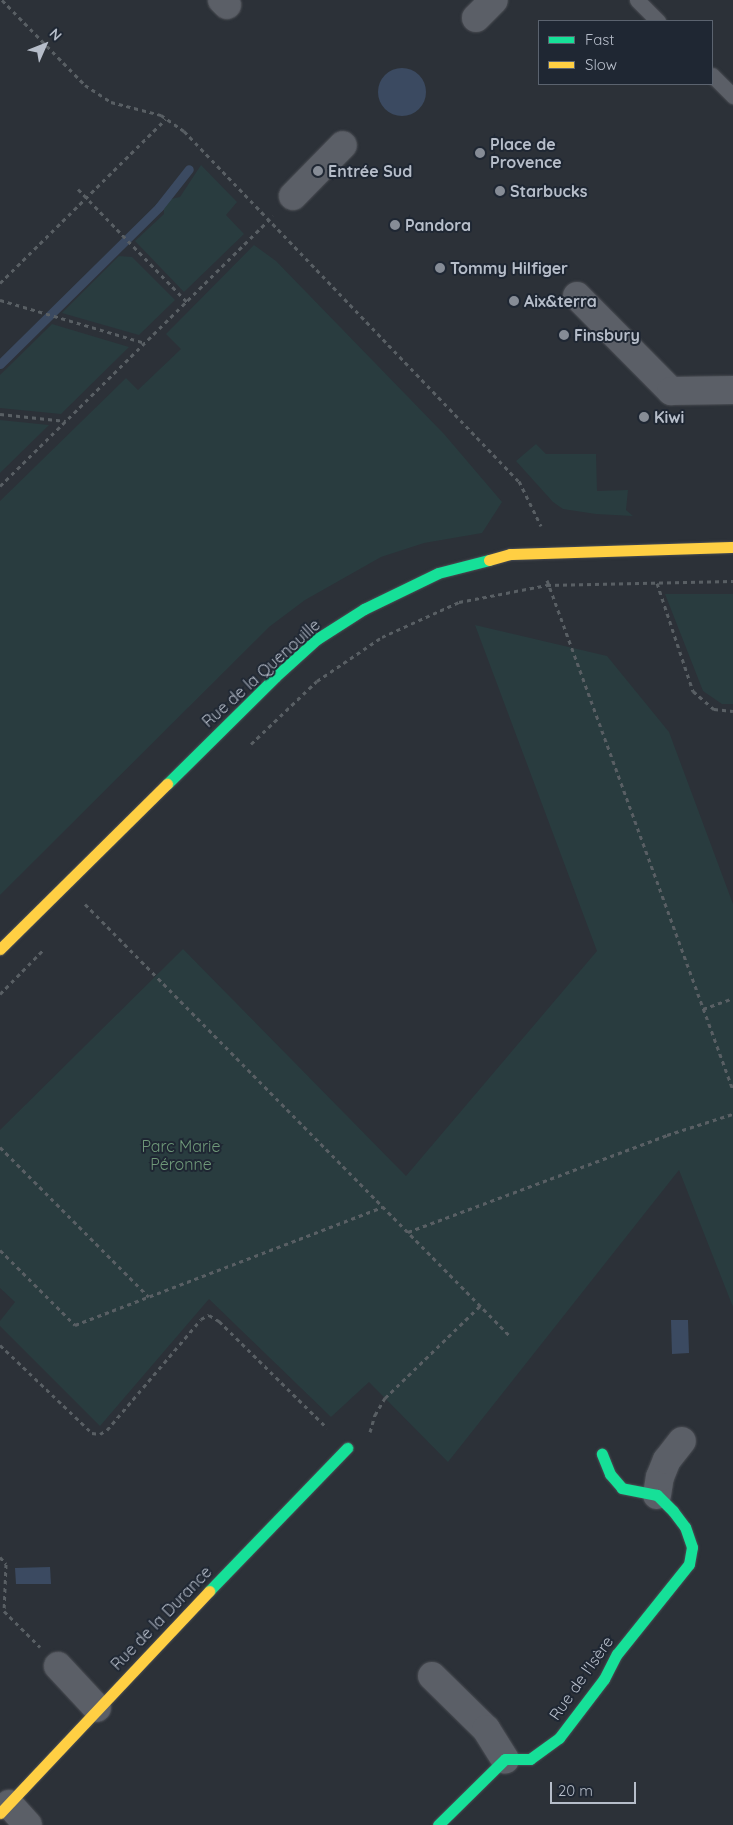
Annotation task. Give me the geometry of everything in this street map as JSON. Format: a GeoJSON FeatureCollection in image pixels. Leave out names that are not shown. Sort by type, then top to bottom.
{"type":"FeatureCollection","features":[{"type":"Feature","properties":{"kind":"street"},"geometry":{"type":"LineString","coordinates":[[293,196],[343,145]]}},
{"type":"Feature","properties":{"kind":"street"},"geometry":{"type":"LineString","coordinates":[[577,296],[671,391],[733,390]]}},
{"type":"Feature","properties":{"kind":"street","name":"Rue de la Quenouille"},"geometry":{"type":"LineString","coordinates":[[0,949],[275,677],[317,639],[364,609],[438,573],[510,554],[733,547]]}},
{"type":"Feature","properties":{"kind":"street"},"geometry":{"type":"LineString","coordinates":[[602,1454],[610,1474],[622,1488],[656,1495],[660,1477],[667,1460],[682,1441]]}},
{"type":"Feature","properties":{"kind":"street","name":"Rue de la Durance"},"geometry":{"type":"LineString","coordinates":[[4,1808],[97,1708],[347,1448]]}},
{"type":"Feature","properties":{"kind":"street","name":"Rue de l'Isère"},"geometry":{"type":"LineString","coordinates":[[505,1759],[530,1759],[559,1738],[604,1679],[617,1654],[689,1564],[692,1547],[685,1527],[656,1495]]}},
{"type":"Feature","properties":{"kind":"street"},"geometry":{"type":"LineString","coordinates":[[58,1666],[97,1708]]}},
{"type":"Feature","properties":{"kind":"street"},"geometry":{"type":"LineString","coordinates":[[432,1676],[486,1729],[505,1759],[438,1825]]}},
{"type":"Feature","properties":{"kind":"street"},"geometry":{"type":"LineString","coordinates":[[4,1808],[28,1825]]}},
{"type":"Feature","properties":{"kind":"lane"},"geometry":{"type":"LineString","coordinates":[[637,0],[657,20]]}},
{"type":"Feature","properties":{"kind":"lane"},"geometry":{"type":"LineString","coordinates":[[713,76],[733,96]]}},
{"type":"Feature","properties":{"kind":"path"},"geometry":{"type":"LineString","coordinates":[[2,0],[85,85],[111,102],[161,115],[184,131],[519,481],[540,523]]}},
{"type":"Feature","properties":{"kind":"path"},"geometry":{"type":"LineString","coordinates":[[0,283],[166,119]]}},
{"type":"Feature","properties":{"kind":"path"},"geometry":{"type":"LineString","coordinates":[[78,189],[187,302]]}},
{"type":"Feature","properties":{"kind":"path"},"geometry":{"type":"LineString","coordinates":[[0,486],[293,196]]}},
{"type":"Feature","properties":{"kind":"path"},"geometry":{"type":"LineString","coordinates":[[0,300],[145,344]]}},
{"type":"Feature","properties":{"kind":"path"},"geometry":{"type":"LineString","coordinates":[[0,414],[66,421]]}},
{"type":"Feature","properties":{"kind":"path"},"geometry":{"type":"LineString","coordinates":[[250,745],[317,681],[382,637],[459,602],[547,585],[733,580]]}},
{"type":"Feature","properties":{"kind":"path"},"geometry":{"type":"LineString","coordinates":[[657,583],[693,691],[714,709],[733,711]]}},
{"type":"Feature","properties":{"kind":"path"},"geometry":{"type":"LineString","coordinates":[[547,585],[733,1090]]}},
{"type":"Feature","properties":{"kind":"path"},"geometry":{"type":"LineString","coordinates":[[66,884],[511,1337]]}},
{"type":"Feature","properties":{"kind":"path"},"geometry":{"type":"LineString","coordinates":[[703,1009],[733,998]]}},
{"type":"Feature","properties":{"kind":"path"},"geometry":{"type":"LineString","coordinates":[[408,1232],[667,1135],[733,1114]]}},
{"type":"Feature","properties":{"kind":"path"},"geometry":{"type":"LineString","coordinates":[[0,1147],[149,1297]]}},
{"type":"Feature","properties":{"kind":"path"},"geometry":{"type":"LineString","coordinates":[[0,1250],[75,1325],[383,1207]]}},
{"type":"Feature","properties":{"kind":"path"},"geometry":{"type":"LineString","coordinates":[[0,1259],[4,1255]]}},
{"type":"Feature","properties":{"kind":"path"},"geometry":{"type":"LineString","coordinates":[[370,1434],[375,1415],[385,1398],[480,1306]]}},
{"type":"Feature","properties":{"kind":"path"},"geometry":{"type":"LineString","coordinates":[[0,1345],[92,1433],[100,1434],[107,1430],[201,1319],[209,1315],[219,1321],[347,1448]]}},
{"type":"Feature","properties":{"kind":"path"},"geometry":{"type":"LineString","coordinates":[[0,1557],[6,1564],[4,1611],[58,1666]]}},
{"type":"Feature","properties":{"kind":"green space"},"geometry":{"type":"Polygon","coordinates":[[[201,165],[237,202],[226,215],[244,234],[184,292],[135,241],[164,214],[164,207],[171,199],[180,197],[201,165]]]}},
{"type":"Feature","properties":{"kind":"green space"},"geometry":{"type":"Polygon","coordinates":[[[254,245],[276,261],[444,434],[502,502],[482,533],[424,543],[381,557],[305,600],[269,627],[0,895],[0,501],[126,378],[138,390],[181,349],[166,334],[254,245]]]}},
{"type":"Feature","properties":{"kind":"green space"},"geometry":{"type":"Polygon","coordinates":[[[119,256],[132,257],[175,300],[139,335],[62,313],[119,256]]]}},
{"type":"Feature","properties":{"kind":"green space"},"geometry":{"type":"Polygon","coordinates":[[[52,324],[129,347],[61,414],[0,408],[0,375],[52,324]]]}},
{"type":"Feature","properties":{"kind":"green space"},"geometry":{"type":"Polygon","coordinates":[[[0,420],[49,425],[0,473],[0,420]]]}},
{"type":"Feature","properties":{"kind":"green space"},"geometry":{"type":"Polygon","coordinates":[[[536,444],[546,454],[596,454],[597,491],[628,490],[626,510],[633,516],[596,514],[563,509],[553,502],[516,461],[536,444]]]}},
{"type":"Feature","properties":{"kind":"green space"},"geometry":{"type":"Polygon","coordinates":[[[665,594],[733,594],[733,704],[722,704],[703,691],[665,594]]]}},
{"type":"Feature","properties":{"kind":"green space","name":"Parc Marie Péronne"},"geometry":{"type":"Polygon","coordinates":[[[475,625],[607,656],[669,732],[733,904],[733,1307],[679,1170],[448,1462],[369,1382],[331,1417],[209,1299],[100,1426],[0,1326],[0,1321],[15,1302],[0,1288],[0,1130],[183,949],[406,1176],[597,951],[475,625]]]}},
{"type":"Feature","properties":{"kind":"water"},"geometry":{"type":"Polygon","coordinates":[[[397,68],[407,68],[416,72],[422,78],[426,92],[422,106],[416,112],[407,116],[397,116],[388,112],[382,106],[378,97],[378,87],[382,78],[388,72],[397,68]]]}},
{"type":"Feature","properties":{"kind":"water"},"geometry":{"type":"Polygon","coordinates":[[[671,1320],[688,1320],[689,1353],[672,1354],[671,1320]]]}},
{"type":"Feature","properties":{"kind":"water"},"geometry":{"type":"Polygon","coordinates":[[[50,1567],[51,1584],[16,1584],[15,1568],[50,1567]]]}},
{"type":"Feature","properties":{"kind":"waterway"},"geometry":{"type":"LineString","coordinates":[[0,364],[159,207],[189,169]]}},
{"type":"Feature","properties":{"kind":"traffic: fast"},"geometry":{"type":"LineString","coordinates":[[167,784],[275,677],[317,639],[364,609],[438,573],[489,560]]}},
{"type":"Feature","properties":{"kind":"traffic: fast"},"geometry":{"type":"LineString","coordinates":[[209,1591],[347,1448]]}},
{"type":"Feature","properties":{"kind":"traffic: fast"},"geometry":{"type":"LineString","coordinates":[[438,1825],[505,1759],[530,1759],[559,1738],[604,1679],[617,1654],[689,1564],[692,1547],[685,1527],[673,1511],[657,1495],[622,1488],[610,1474],[602,1454]]}},
{"type":"Feature","properties":{"kind":"traffic: slow"},"geometry":{"type":"LineString","coordinates":[[489,560],[510,554],[733,547]]}},
{"type":"Feature","properties":{"kind":"traffic: slow"},"geometry":{"type":"LineString","coordinates":[[0,949],[167,784]]}},
{"type":"Feature","properties":{"kind":"traffic: slow"},"geometry":{"type":"LineString","coordinates":[[0,1813],[209,1591]]}},
{"type":"Feature","properties":{"kind":"place","name":"Place de Provence"},"geometry":{"type":"Point","coordinates":[480,153]}},
{"type":"Feature","properties":{"kind":"place","name":"Entrée Sud"},"geometry":{"type":"Point","coordinates":[318,171]}},
{"type":"Feature","properties":{"kind":"place","name":"Starbucks"},"geometry":{"type":"Point","coordinates":[500,191]}},
{"type":"Feature","properties":{"kind":"place","name":"Pandora"},"geometry":{"type":"Point","coordinates":[395,225]}},
{"type":"Feature","properties":{"kind":"place","name":"Tommy Hilfiger"},"geometry":{"type":"Point","coordinates":[440,268]}},
{"type":"Feature","properties":{"kind":"place","name":"Aix&terra"},"geometry":{"type":"Point","coordinates":[514,301]}},
{"type":"Feature","properties":{"kind":"place","name":"Finsbury"},"geometry":{"type":"Point","coordinates":[564,335]}},
{"type":"Feature","properties":{"kind":"place","name":"Kiwi"},"geometry":{"type":"Point","coordinates":[644,417]}}]}
